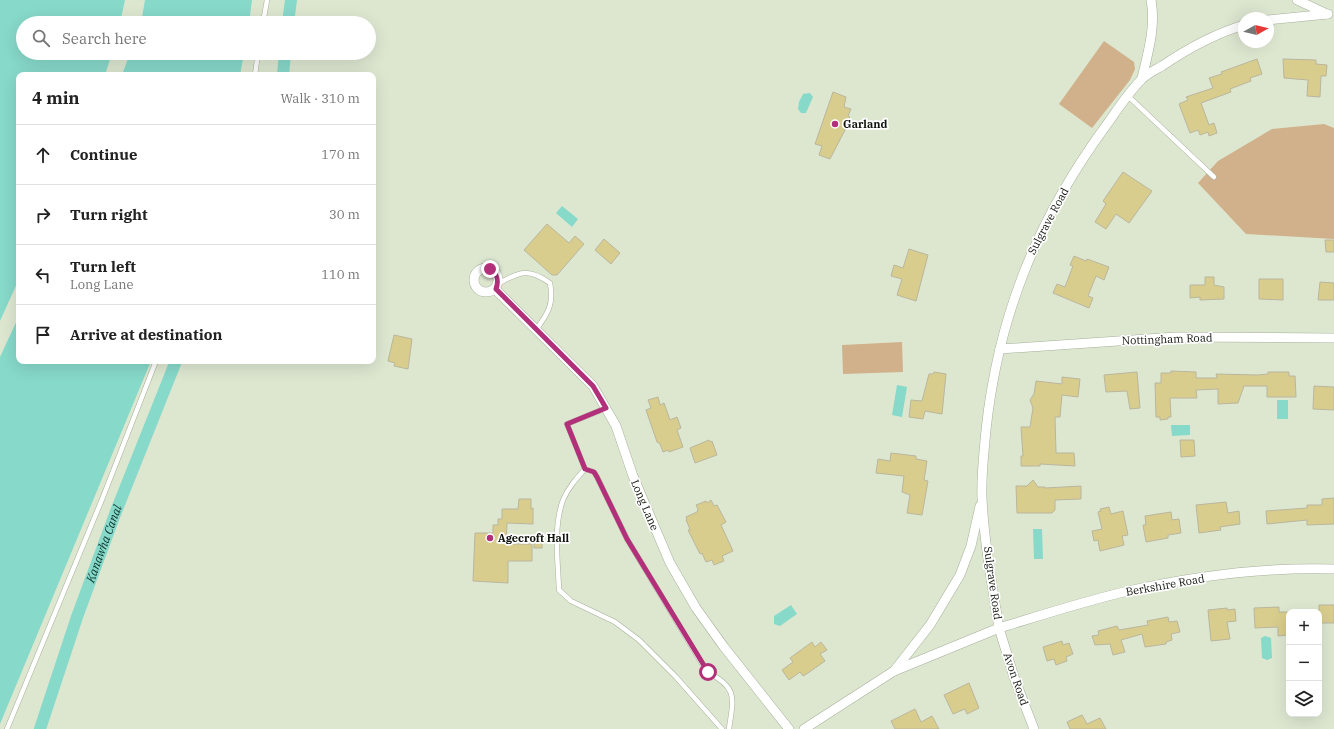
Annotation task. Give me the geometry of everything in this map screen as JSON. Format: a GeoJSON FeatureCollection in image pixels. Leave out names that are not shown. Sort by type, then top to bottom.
{"type":"FeatureCollection","features":[{"type":"Feature","properties":{"kind":"street"},"geometry":{"type":"LineString","coordinates":[[1142,78],[1150,46],[1153,22],[1151,0]]}},
{"type":"Feature","properties":{"kind":"street"},"geometry":{"type":"LineString","coordinates":[[1297,0],[1331,15]]}},
{"type":"Feature","properties":{"kind":"street"},"geometry":{"type":"LineString","coordinates":[[1274,20],[1331,15]]}},
{"type":"Feature","properties":{"kind":"street","name":"Sulgrave Road"},"geometry":{"type":"LineString","coordinates":[[804,729],[894,671],[999,628],[989,564],[982,498],[984,456],[989,403],[1000,349],[1016,291],[1026,264],[1050,214],[1083,157],[1142,78],[1197,44],[1238,28]]}},
{"type":"Feature","properties":{"kind":"street","name":"Long Lane"},"geometry":{"type":"LineString","coordinates":[[497,286],[536,330],[593,386],[616,426],[633,476],[670,563],[696,608],[724,647],[789,729]]}},
{"type":"Feature","properties":{"kind":"street","name":"Nottingham Road"},"geometry":{"type":"LineString","coordinates":[[1000,349],[1176,337],[1334,338]]}},
{"type":"Feature","properties":{"kind":"street","name":"Sulgrave Road"},"geometry":{"type":"LineString","coordinates":[[894,671],[930,625],[960,575],[971,546],[982,498]]}},
{"type":"Feature","properties":{"kind":"street","name":"Berkshire Road"},"geometry":{"type":"LineString","coordinates":[[999,628],[1128,591],[1178,582],[1252,571],[1334,569]]}},
{"type":"Feature","properties":{"kind":"street","name":"Avon Road"},"geometry":{"type":"LineString","coordinates":[[999,628],[1014,677],[1034,729]]}},
{"type":"Feature","properties":{"kind":"lane"},"geometry":{"type":"LineString","coordinates":[[264,16],[267,0]]}},
{"type":"Feature","properties":{"kind":"lane"},"geometry":{"type":"LineString","coordinates":[[255,72],[257,60]]}},
{"type":"Feature","properties":{"kind":"lane"},"geometry":{"type":"LineString","coordinates":[[1128,96],[1214,177]]}},
{"type":"Feature","properties":{"kind":"lane"},"geometry":{"type":"LineString","coordinates":[[497,286],[517,274],[532,272],[550,284],[553,296],[549,312],[536,330]]}},
{"type":"Feature","properties":{"kind":"lane"},"geometry":{"type":"LineString","coordinates":[[7,729],[103,497],[155,364]]}},
{"type":"Feature","properties":{"kind":"lane"},"geometry":{"type":"LineString","coordinates":[[606,408],[567,424],[585,469],[594,472],[627,539],[708,672],[719,678],[729,688],[733,698],[729,729]]}},
{"type":"Feature","properties":{"kind":"lane"},"geometry":{"type":"LineString","coordinates":[[585,469],[572,483],[563,500],[558,528],[559,590],[571,601],[615,622],[639,640],[676,677],[722,729]]}},
{"type":"Feature","properties":{"kind":"shaded area"},"geometry":{"type":"Polygon","coordinates":[[[1104,41],[1134,62],[1135,69],[1130,80],[1092,128],[1059,104],[1104,41]]]}},
{"type":"Feature","properties":{"kind":"shaded area"},"geometry":{"type":"Polygon","coordinates":[[[1324,124],[1334,128],[1334,239],[1246,234],[1198,183],[1218,161],[1272,129],[1324,124]]]}},
{"type":"Feature","properties":{"kind":"shaded area"},"geometry":{"type":"Polygon","coordinates":[[[902,342],[903,372],[843,374],[842,345],[902,342]]]}},
{"type":"Feature","properties":{"kind":"water"},"geometry":{"type":"Polygon","coordinates":[[[0,0],[125,0],[122,16],[16,16],[16,60],[110,60],[106,72],[16,72],[16,286],[0,321],[0,0]]]}},
{"type":"Feature","properties":{"kind":"water"},"geometry":{"type":"Polygon","coordinates":[[[145,0],[252,0],[250,16],[142,16],[145,0]]]}},
{"type":"Feature","properties":{"kind":"water"},"geometry":{"type":"Polygon","coordinates":[[[127,60],[243,60],[241,72],[123,72],[127,60]]]}},
{"type":"Feature","properties":{"kind":"water"},"geometry":{"type":"Polygon","coordinates":[[[810,93],[813,97],[806,113],[801,113],[798,109],[799,102],[803,94],[810,93]]]}},
{"type":"Feature","properties":{"kind":"water"},"geometry":{"type":"Polygon","coordinates":[[[562,206],[578,219],[572,227],[556,213],[562,206]]]}},
{"type":"Feature","properties":{"kind":"water"},"geometry":{"type":"Polygon","coordinates":[[[16,322],[16,364],[150,364],[0,724],[0,357],[16,322]]]}},
{"type":"Feature","properties":{"kind":"water"},"geometry":{"type":"Polygon","coordinates":[[[897,385],[907,387],[902,417],[892,415],[897,385]]]}},
{"type":"Feature","properties":{"kind":"water"},"geometry":{"type":"Polygon","coordinates":[[[1277,400],[1288,400],[1288,419],[1277,419],[1277,400]]]}},
{"type":"Feature","properties":{"kind":"water"},"geometry":{"type":"Polygon","coordinates":[[[1171,425],[1190,425],[1190,435],[1172,436],[1171,425]]]}},
{"type":"Feature","properties":{"kind":"water"},"geometry":{"type":"Polygon","coordinates":[[[1033,529],[1042,529],[1043,559],[1034,559],[1033,529]]]}},
{"type":"Feature","properties":{"kind":"water"},"geometry":{"type":"Polygon","coordinates":[[[791,605],[797,614],[780,626],[774,624],[774,616],[791,605]]]}},
{"type":"Feature","properties":{"kind":"water"},"geometry":{"type":"Polygon","coordinates":[[[1265,636],[1271,638],[1272,658],[1267,660],[1262,658],[1261,638],[1265,636]]]}},
{"type":"Feature","properties":{"kind":"building"},"geometry":{"type":"Polygon","coordinates":[[[1257,59],[1262,74],[1250,78],[1251,81],[1230,89],[1231,92],[1201,103],[1209,125],[1214,123],[1217,133],[1209,136],[1208,132],[1200,135],[1198,130],[1190,133],[1179,104],[1188,100],[1186,97],[1213,88],[1209,78],[1257,59]]]}},
{"type":"Feature","properties":{"kind":"building"},"geometry":{"type":"Polygon","coordinates":[[[1283,59],[1316,60],[1316,64],[1327,65],[1326,76],[1321,76],[1320,97],[1307,96],[1308,80],[1284,78],[1283,59]]]}},
{"type":"Feature","properties":{"kind":"building","name":"Garland"},"geometry":{"type":"Polygon","coordinates":[[[833,92],[846,97],[844,107],[851,109],[848,116],[850,117],[845,130],[830,159],[819,155],[822,146],[815,144],[833,92]]]}},
{"type":"Feature","properties":{"kind":"building"},"geometry":{"type":"Polygon","coordinates":[[[1123,172],[1152,191],[1129,223],[1116,214],[1106,229],[1095,222],[1106,204],[1103,201],[1123,172]]]}},
{"type":"Feature","properties":{"kind":"building"},"geometry":{"type":"Polygon","coordinates":[[[547,224],[569,243],[575,236],[584,244],[557,275],[552,275],[524,250],[547,224]]]}},
{"type":"Feature","properties":{"kind":"building"},"geometry":{"type":"Polygon","coordinates":[[[604,239],[620,253],[611,264],[595,250],[604,239]]]}},
{"type":"Feature","properties":{"kind":"building"},"geometry":{"type":"Polygon","coordinates":[[[1325,240],[1334,240],[1334,252],[1326,252],[1325,240]]]}},
{"type":"Feature","properties":{"kind":"building"},"geometry":{"type":"Polygon","coordinates":[[[909,249],[928,255],[916,301],[897,295],[902,279],[891,276],[894,265],[903,268],[909,249]]]}},
{"type":"Feature","properties":{"kind":"building"},"geometry":{"type":"Polygon","coordinates":[[[1074,256],[1109,267],[1104,280],[1096,276],[1088,296],[1093,298],[1089,308],[1053,293],[1057,284],[1065,287],[1073,266],[1070,265],[1074,256]]]}},
{"type":"Feature","properties":{"kind":"building"},"geometry":{"type":"Polygon","coordinates":[[[1205,277],[1214,277],[1214,285],[1224,287],[1224,299],[1200,300],[1200,297],[1190,298],[1190,285],[1205,285],[1205,277]]]}},
{"type":"Feature","properties":{"kind":"building"},"geometry":{"type":"Polygon","coordinates":[[[1259,279],[1283,279],[1283,300],[1259,299],[1259,279]]]}},
{"type":"Feature","properties":{"kind":"building"},"geometry":{"type":"Polygon","coordinates":[[[1320,282],[1334,283],[1334,300],[1318,300],[1320,282]]]}},
{"type":"Feature","properties":{"kind":"building"},"geometry":{"type":"Polygon","coordinates":[[[394,335],[412,339],[408,369],[394,366],[395,363],[388,361],[394,335]]]}},
{"type":"Feature","properties":{"kind":"building"},"geometry":{"type":"Polygon","coordinates":[[[1171,371],[1196,372],[1196,378],[1217,378],[1216,374],[1258,375],[1268,374],[1268,372],[1289,372],[1289,376],[1295,376],[1296,397],[1267,397],[1267,386],[1244,386],[1238,403],[1218,404],[1218,389],[1196,390],[1197,398],[1170,398],[1171,417],[1160,420],[1160,417],[1156,417],[1155,383],[1161,383],[1161,373],[1171,373],[1171,371]]]}},
{"type":"Feature","properties":{"kind":"building"},"geometry":{"type":"Polygon","coordinates":[[[934,372],[946,374],[942,414],[925,411],[923,419],[909,417],[911,400],[922,401],[929,374],[933,374],[934,372]]]}},
{"type":"Feature","properties":{"kind":"building"},"geometry":{"type":"Polygon","coordinates":[[[1137,372],[1140,408],[1130,409],[1127,391],[1106,392],[1104,375],[1137,372]]]}},
{"type":"Feature","properties":{"kind":"building"},"geometry":{"type":"Polygon","coordinates":[[[1062,377],[1080,379],[1078,397],[1062,395],[1060,417],[1055,417],[1056,453],[1074,453],[1075,466],[1040,464],[1040,466],[1021,466],[1021,456],[1023,456],[1021,427],[1030,427],[1033,408],[1030,400],[1034,394],[1036,381],[1062,384],[1062,377]]]}},
{"type":"Feature","properties":{"kind":"building"},"geometry":{"type":"Polygon","coordinates":[[[1314,386],[1334,387],[1334,410],[1313,409],[1314,386]]]}},
{"type":"Feature","properties":{"kind":"building"},"geometry":{"type":"Polygon","coordinates":[[[658,397],[660,405],[664,403],[670,420],[677,417],[681,428],[677,430],[683,447],[669,452],[668,450],[663,452],[660,444],[657,442],[646,410],[651,408],[648,400],[658,397]]]}},
{"type":"Feature","properties":{"kind":"building"},"geometry":{"type":"Polygon","coordinates":[[[709,440],[710,442],[712,441],[717,455],[695,463],[690,448],[709,440]]]}},
{"type":"Feature","properties":{"kind":"building"},"geometry":{"type":"Polygon","coordinates":[[[1180,440],[1194,440],[1195,456],[1181,457],[1180,440]]]}},
{"type":"Feature","properties":{"kind":"building"},"geometry":{"type":"Polygon","coordinates":[[[891,453],[916,456],[916,459],[927,461],[924,480],[928,481],[922,515],[907,513],[910,495],[902,492],[904,476],[876,473],[878,459],[890,461],[891,453]]]}},
{"type":"Feature","properties":{"kind":"building"},"geometry":{"type":"Polygon","coordinates":[[[1033,480],[1038,487],[1045,488],[1081,486],[1081,499],[1055,500],[1055,510],[1052,513],[1017,513],[1016,486],[1027,486],[1033,480]]]}},
{"type":"Feature","properties":{"kind":"building"},"geometry":{"type":"Polygon","coordinates":[[[1334,498],[1334,524],[1307,525],[1307,520],[1267,524],[1266,511],[1307,508],[1307,505],[1322,505],[1322,499],[1334,498]]]}},
{"type":"Feature","properties":{"kind":"building","name":"Agecroft Hall"},"geometry":{"type":"Polygon","coordinates":[[[519,499],[531,499],[531,509],[533,508],[533,524],[507,523],[506,544],[532,544],[532,561],[508,561],[508,583],[473,581],[475,533],[493,533],[493,525],[498,525],[498,519],[502,519],[502,509],[518,509],[519,499]]]}},
{"type":"Feature","properties":{"kind":"building"},"geometry":{"type":"Polygon","coordinates":[[[711,500],[714,506],[717,505],[726,522],[721,525],[733,551],[722,556],[724,561],[714,565],[712,560],[706,562],[702,553],[700,554],[688,530],[690,529],[686,520],[686,517],[697,512],[698,509],[696,505],[706,501],[707,503],[711,500]]]}},
{"type":"Feature","properties":{"kind":"building"},"geometry":{"type":"Polygon","coordinates":[[[1226,502],[1228,513],[1239,511],[1240,524],[1220,527],[1221,530],[1199,533],[1196,505],[1226,502]]]}},
{"type":"Feature","properties":{"kind":"building"},"geometry":{"type":"Polygon","coordinates":[[[1109,507],[1111,514],[1123,511],[1128,535],[1122,536],[1124,545],[1100,551],[1098,540],[1094,541],[1092,531],[1102,529],[1098,512],[1101,511],[1100,509],[1109,507]]]}},
{"type":"Feature","properties":{"kind":"building"},"geometry":{"type":"Polygon","coordinates":[[[1171,512],[1172,520],[1179,519],[1181,533],[1168,535],[1168,538],[1146,542],[1143,525],[1146,525],[1145,516],[1171,512]]]}},
{"type":"Feature","properties":{"kind":"building"},"geometry":{"type":"Polygon","coordinates":[[[534,537],[542,537],[542,548],[534,548],[534,537]]]}},
{"type":"Feature","properties":{"kind":"building"},"geometry":{"type":"Polygon","coordinates":[[[1319,605],[1334,605],[1334,623],[1322,623],[1322,609],[1319,609],[1319,605]]]}},
{"type":"Feature","properties":{"kind":"building"},"geometry":{"type":"Polygon","coordinates":[[[1279,607],[1279,612],[1286,612],[1286,635],[1278,636],[1278,627],[1255,628],[1254,608],[1279,607]]]}},
{"type":"Feature","properties":{"kind":"building"},"geometry":{"type":"Polygon","coordinates":[[[1227,608],[1227,610],[1235,609],[1236,621],[1227,622],[1230,639],[1211,641],[1208,610],[1227,608]]]}},
{"type":"Feature","properties":{"kind":"building"},"geometry":{"type":"Polygon","coordinates":[[[1168,617],[1169,622],[1177,621],[1180,632],[1171,634],[1172,640],[1166,642],[1166,644],[1145,647],[1142,634],[1121,640],[1125,652],[1113,655],[1110,644],[1095,645],[1092,636],[1099,635],[1098,631],[1117,626],[1119,630],[1148,625],[1147,621],[1168,617]]]}},
{"type":"Feature","properties":{"kind":"building"},"geometry":{"type":"Polygon","coordinates":[[[1062,641],[1063,645],[1069,643],[1073,654],[1066,657],[1067,661],[1056,665],[1054,659],[1047,661],[1043,647],[1062,641]]]}},
{"type":"Feature","properties":{"kind":"building"},"geometry":{"type":"Polygon","coordinates":[[[812,642],[815,647],[821,642],[827,650],[820,654],[825,661],[803,676],[800,672],[789,680],[782,670],[793,662],[790,658],[812,642]]]}},
{"type":"Feature","properties":{"kind":"building"},"geometry":{"type":"Polygon","coordinates":[[[969,683],[979,708],[967,714],[965,709],[953,714],[944,695],[969,683]]]}},
{"type":"Feature","properties":{"kind":"building"},"geometry":{"type":"Polygon","coordinates":[[[915,709],[921,722],[932,716],[939,729],[895,729],[891,721],[915,709]]]}},
{"type":"Feature","properties":{"kind":"building"},"geometry":{"type":"Polygon","coordinates":[[[1082,715],[1087,724],[1100,718],[1106,729],[1070,729],[1067,722],[1082,715]]]}},
{"type":"Feature","properties":{"kind":"waterway","name":"Kanawha Canal"},"geometry":{"type":"LineString","coordinates":[[289,16],[291,0]]}},
{"type":"Feature","properties":{"kind":"waterway","name":"Kanawha Canal"},"geometry":{"type":"LineString","coordinates":[[283,72],[284,60]]}},
{"type":"Feature","properties":{"kind":"waterway","name":"Kanawha Canal"},"geometry":{"type":"LineString","coordinates":[[40,729],[77,617],[115,514],[175,364]]}},
{"type":"Feature","properties":{"kind":"place","name":"Garland"},"geometry":{"type":"Point","coordinates":[835,124]}},
{"type":"Feature","properties":{"kind":"place","name":"Agecroft Hall"},"geometry":{"type":"Point","coordinates":[490,538]}},
{"type":"Feature","properties":{"kind":"route"},"geometry":{"type":"LineString","coordinates":[[490,269],[495,272],[498,278],[496,289],[593,386],[606,408],[567,424],[585,469],[594,472],[627,539],[708,672]]}}]}
